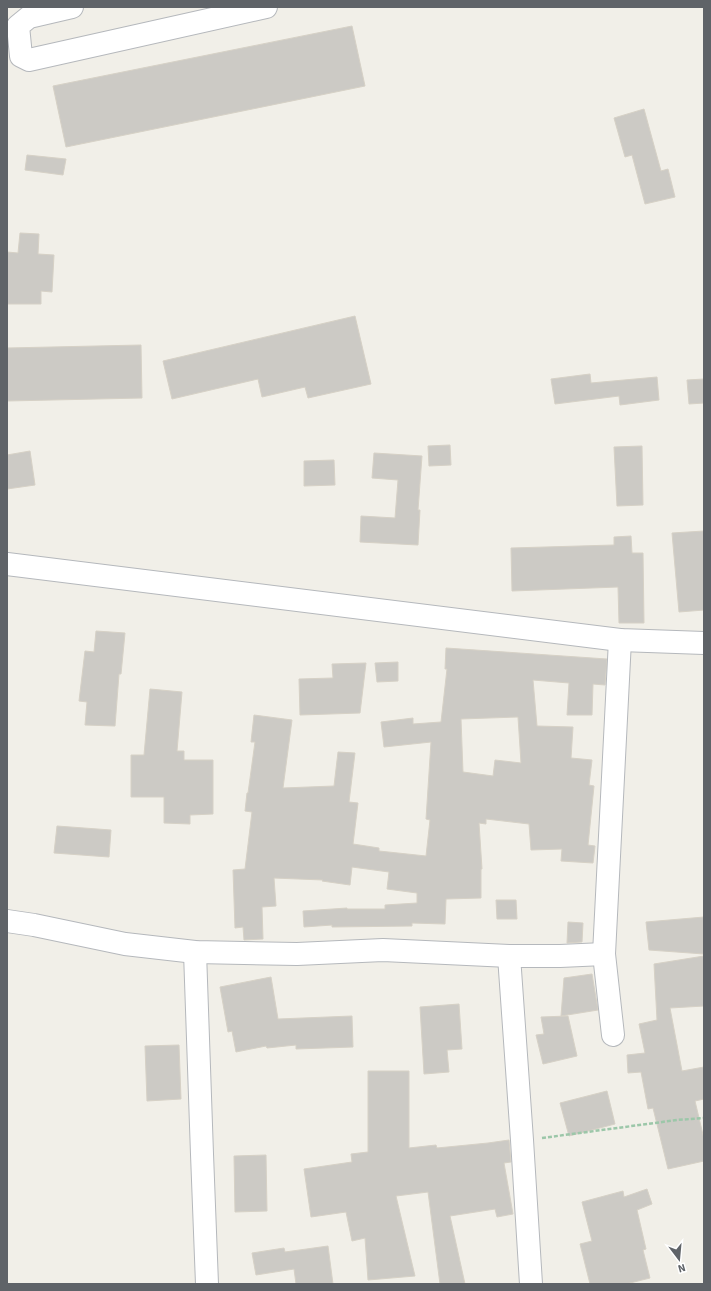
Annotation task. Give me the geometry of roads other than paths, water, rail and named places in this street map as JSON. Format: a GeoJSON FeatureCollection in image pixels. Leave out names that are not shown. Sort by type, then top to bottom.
{"type":"FeatureCollection","features":[{"type":"Feature","properties":{"kind":"street"},"geometry":{"type":"LineString","coordinates":[[72,7],[29,17],[24,20],[18,26],[22,56],[29,60],[266,7]]}},
{"type":"Feature","properties":{"kind":"street"},"geometry":{"type":"LineString","coordinates":[[7,564],[620,640],[704,643]]}},
{"type":"Feature","properties":{"kind":"street"},"geometry":{"type":"LineString","coordinates":[[613,1035],[604,954],[620,640]]}},
{"type":"Feature","properties":{"kind":"street"},"geometry":{"type":"LineString","coordinates":[[7,921],[34,925],[125,944],[195,952],[297,954],[383,950],[509,956],[604,954]]}},
{"type":"Feature","properties":{"kind":"street"},"geometry":{"type":"LineString","coordinates":[[195,952],[207,1284]]}},
{"type":"Feature","properties":{"kind":"street"},"geometry":{"type":"LineString","coordinates":[[509,956],[531,1284]]}}]}
